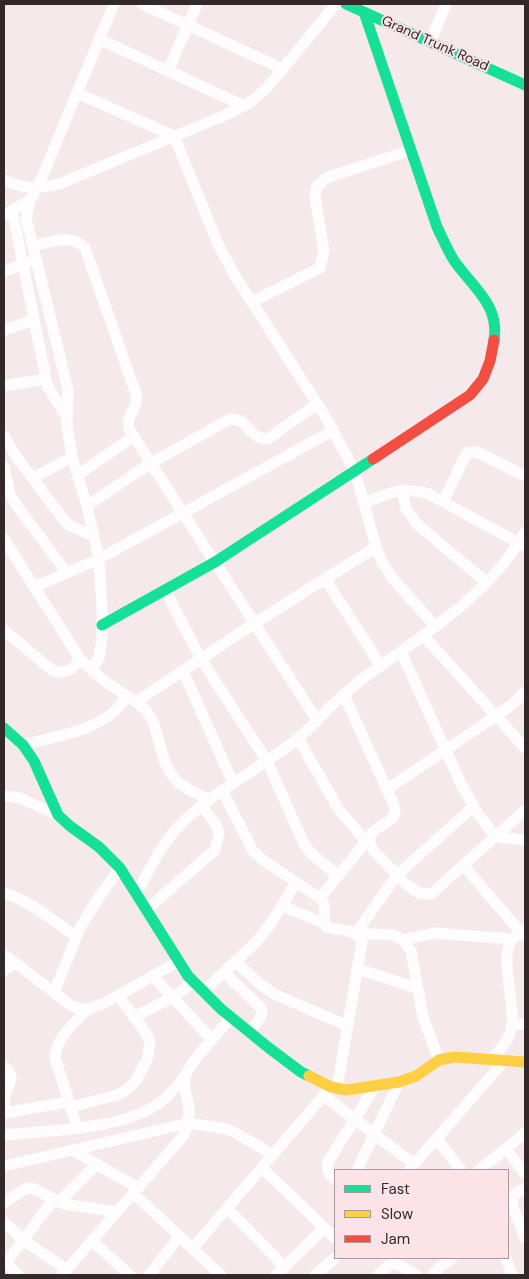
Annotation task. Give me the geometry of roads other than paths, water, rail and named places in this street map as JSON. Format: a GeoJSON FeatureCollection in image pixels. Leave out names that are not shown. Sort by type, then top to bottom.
{"type":"FeatureCollection","features":[{"type":"Feature","properties":{"kind":"street"},"geometry":{"type":"LineString","coordinates":[[92,671],[99,657],[102,625],[99,559],[87,506],[72,457],[66,416],[68,390],[26,218],[30,200],[37,188],[114,4]]}},
{"type":"Feature","properties":{"kind":"street"},"geometry":{"type":"LineString","coordinates":[[142,4],[283,69]]}},
{"type":"Feature","properties":{"kind":"street"},"geometry":{"type":"LineString","coordinates":[[168,71],[197,4]]}},
{"type":"Feature","properties":{"kind":"street"},"geometry":{"type":"LineString","coordinates":[[4,180],[19,186],[37,188],[59,184],[244,106],[266,89],[336,4]]}},
{"type":"Feature","properties":{"kind":"street","name":"Grand Trunk Road"},"geometry":{"type":"LineString","coordinates":[[346,4],[525,85]]}},
{"type":"Feature","properties":{"kind":"street"},"geometry":{"type":"LineString","coordinates":[[430,42],[446,4]]}},
{"type":"Feature","properties":{"kind":"street"},"geometry":{"type":"LineString","coordinates":[[102,625],[215,562],[470,395],[483,379],[494,343],[496,328],[493,314],[487,302],[453,258],[443,241],[364,12]]}},
{"type":"Feature","properties":{"kind":"street"},"geometry":{"type":"LineString","coordinates":[[99,39],[244,106]]}},
{"type":"Feature","properties":{"kind":"street"},"geometry":{"type":"LineString","coordinates":[[77,93],[174,136],[218,244],[235,276],[334,430],[354,471],[382,564],[435,626]]}},
{"type":"Feature","properties":{"kind":"street"},"geometry":{"type":"LineString","coordinates":[[251,302],[320,268],[324,251],[315,197],[317,186],[324,179],[412,150]]}},
{"type":"Feature","properties":{"kind":"street"},"geometry":{"type":"LineString","coordinates":[[30,200],[8,212],[23,265],[48,387],[66,416]]}},
{"type":"Feature","properties":{"kind":"street"},"geometry":{"type":"LineString","coordinates":[[33,246],[61,239],[79,242],[85,248],[137,397],[136,405],[127,423],[317,720]]}},
{"type":"Feature","properties":{"kind":"street"},"geometry":{"type":"LineString","coordinates":[[4,272],[36,258]]}},
{"type":"Feature","properties":{"kind":"street"},"geometry":{"type":"LineString","coordinates":[[4,330],[34,320]]}},
{"type":"Feature","properties":{"kind":"street"},"geometry":{"type":"LineString","coordinates":[[4,386],[46,379]]}},
{"type":"Feature","properties":{"kind":"street"},"geometry":{"type":"LineString","coordinates":[[87,506],[151,463],[230,419],[237,418],[255,436],[261,439],[268,439],[318,404]]}},
{"type":"Feature","properties":{"kind":"street"},"geometry":{"type":"LineString","coordinates":[[34,587],[99,559],[334,430]]}},
{"type":"Feature","properties":{"kind":"street"},"geometry":{"type":"LineString","coordinates":[[4,436],[16,456],[63,519],[70,526],[94,536]]}},
{"type":"Feature","properties":{"kind":"street"},"geometry":{"type":"LineString","coordinates":[[78,475],[134,436]]}},
{"type":"Feature","properties":{"kind":"street"},"geometry":{"type":"LineString","coordinates":[[443,502],[468,452],[477,452],[525,476]]}},
{"type":"Feature","properties":{"kind":"street"},"geometry":{"type":"LineString","coordinates":[[33,478],[72,457]]}},
{"type":"Feature","properties":{"kind":"street"},"geometry":{"type":"LineString","coordinates":[[4,467],[7,496],[17,506],[67,573]]}},
{"type":"Feature","properties":{"kind":"street"},"geometry":{"type":"LineString","coordinates":[[402,490],[406,509],[418,525],[486,582]]}},
{"type":"Feature","properties":{"kind":"street"},"geometry":{"type":"LineString","coordinates":[[364,503],[390,493],[414,490],[429,494],[522,545]]}},
{"type":"Feature","properties":{"kind":"street"},"geometry":{"type":"LineString","coordinates":[[136,894],[168,839],[179,827],[222,790],[298,738],[344,695],[472,598],[522,545],[525,532]]}},
{"type":"Feature","properties":{"kind":"street"},"geometry":{"type":"LineString","coordinates":[[4,539],[80,659],[104,681],[146,710],[153,721],[171,774],[178,782],[206,803],[216,825],[219,834],[215,850],[146,910]]}},
{"type":"Feature","properties":{"kind":"street"},"geometry":{"type":"LineString","coordinates":[[23,745],[79,730],[100,722],[122,705],[183,671],[376,547]]}},
{"type":"Feature","properties":{"kind":"street"},"geometry":{"type":"LineString","coordinates":[[325,578],[381,666]]}},
{"type":"Feature","properties":{"kind":"street"},"geometry":{"type":"LineString","coordinates":[[165,590],[201,659],[267,761],[304,844],[311,853],[338,876]]}},
{"type":"Feature","properties":{"kind":"street"},"geometry":{"type":"LineString","coordinates":[[4,630],[53,671],[63,673],[69,671],[80,659]]}},
{"type":"Feature","properties":{"kind":"street"},"geometry":{"type":"LineString","coordinates":[[423,635],[525,748]]}},
{"type":"Feature","properties":{"kind":"street"},"geometry":{"type":"LineString","coordinates":[[401,652],[473,807],[496,837],[525,840]]}},
{"type":"Feature","properties":{"kind":"street"},"geometry":{"type":"LineString","coordinates":[[183,671],[233,783]]}},
{"type":"Feature","properties":{"kind":"street"},"geometry":{"type":"LineString","coordinates":[[387,789],[496,716],[525,692]]}},
{"type":"Feature","properties":{"kind":"street"},"geometry":{"type":"LineString","coordinates":[[320,898],[374,832],[395,814],[394,805],[344,695]]}},
{"type":"Feature","properties":{"kind":"street"},"geometry":{"type":"LineString","coordinates":[[4,728],[23,745],[34,762],[58,815]]}},
{"type":"Feature","properties":{"kind":"street"},"geometry":{"type":"LineString","coordinates":[[298,738],[339,810],[368,839],[373,850],[406,884],[419,893],[431,894],[525,810]]}},
{"type":"Feature","properties":{"kind":"street"},"geometry":{"type":"LineString","coordinates":[[222,790],[253,851],[263,860],[320,898],[324,903],[324,923]]}},
{"type":"Feature","properties":{"kind":"street"},"geometry":{"type":"LineString","coordinates":[[4,796],[20,798],[58,815],[99,847],[120,868],[179,961],[202,992],[231,1018],[301,1072],[331,1090],[355,1120],[375,1134],[411,1167],[505,1060]]}},
{"type":"Feature","properties":{"kind":"street"},"geometry":{"type":"LineString","coordinates":[[356,933],[397,874],[473,807]]}},
{"type":"Feature","properties":{"kind":"street"},"geometry":{"type":"LineString","coordinates":[[464,866],[521,935]]}},
{"type":"Feature","properties":{"kind":"street"},"geometry":{"type":"LineString","coordinates":[[54,992],[76,937],[100,894],[120,868]]}},
{"type":"Feature","properties":{"kind":"street"},"geometry":{"type":"LineString","coordinates":[[202,992],[236,962],[270,925],[296,882]]}},
{"type":"Feature","properties":{"kind":"street"},"geometry":{"type":"LineString","coordinates":[[4,893],[30,904],[76,937]]}},
{"type":"Feature","properties":{"kind":"street"},"geometry":{"type":"LineString","coordinates":[[282,906],[324,923],[326,927],[356,933],[393,935],[403,940],[411,951],[423,1017],[439,1060]]}},
{"type":"Feature","properties":{"kind":"street"},"geometry":{"type":"LineString","coordinates":[[192,1249],[331,1090],[348,1026],[358,969],[362,942],[360,936],[356,933]]}},
{"type":"Feature","properties":{"kind":"street"},"geometry":{"type":"LineString","coordinates":[[403,940],[434,933],[521,935]]}},
{"type":"Feature","properties":{"kind":"street"},"geometry":{"type":"LineString","coordinates":[[492,1058],[506,1042],[510,1034],[512,1011],[507,957],[508,948],[521,935]]}},
{"type":"Feature","properties":{"kind":"street"},"geometry":{"type":"LineString","coordinates":[[4,954],[73,1007],[88,1009],[118,996],[179,961]]}},
{"type":"Feature","properties":{"kind":"street"},"geometry":{"type":"LineString","coordinates":[[236,962],[262,986],[348,1026]]}},
{"type":"Feature","properties":{"kind":"street"},"geometry":{"type":"LineString","coordinates":[[4,970],[15,963]]}},
{"type":"Feature","properties":{"kind":"street"},"geometry":{"type":"LineString","coordinates":[[358,969],[417,988]]}},
{"type":"Feature","properties":{"kind":"street"},"geometry":{"type":"LineString","coordinates":[[224,972],[261,1008],[262,1014],[260,1019],[249,1032]]}},
{"type":"Feature","properties":{"kind":"street"},"geometry":{"type":"LineString","coordinates":[[153,976],[212,1040]]}},
{"type":"Feature","properties":{"kind":"street"},"geometry":{"type":"LineString","coordinates":[[134,1017],[173,997],[194,982]]}},
{"type":"Feature","properties":{"kind":"street"},"geometry":{"type":"LineString","coordinates":[[4,1066],[12,1077],[6,1094],[4,1113],[117,1095],[128,1089],[136,1080],[147,1060],[150,1042],[146,1033],[118,996]]}},
{"type":"Feature","properties":{"kind":"street"},"geometry":{"type":"LineString","coordinates":[[76,1127],[55,1058],[55,1050],[64,1035],[88,1009]]}},
{"type":"Feature","properties":{"kind":"street"},"geometry":{"type":"LineString","coordinates":[[4,1135],[115,1123],[159,1104],[170,1094],[185,1076],[191,1065],[231,1018]]}},
{"type":"Feature","properties":{"kind":"street"},"geometry":{"type":"LineString","coordinates":[[512,1025],[525,1024]]}},
{"type":"Feature","properties":{"kind":"street"},"geometry":{"type":"LineString","coordinates":[[331,1090],[346,1090],[399,1082],[416,1076],[439,1060],[455,1057],[492,1058],[525,1062]]}},
{"type":"Feature","properties":{"kind":"street"},"geometry":{"type":"LineString","coordinates":[[4,1222],[64,1273],[184,1135],[189,1122],[189,1108],[184,1086],[185,1076]]}},
{"type":"Feature","properties":{"kind":"street"},"geometry":{"type":"LineString","coordinates":[[358,1169],[399,1082]]}},
{"type":"Feature","properties":{"kind":"street"},"geometry":{"type":"LineString","coordinates":[[334,1178],[329,1174],[328,1162],[376,1085]]}},
{"type":"Feature","properties":{"kind":"street"},"geometry":{"type":"LineString","coordinates":[[4,1166],[189,1122],[226,1129],[250,1140],[273,1155]]}},
{"type":"Feature","properties":{"kind":"street"},"geometry":{"type":"LineString","coordinates":[[480,1169],[525,1133]]}},
{"type":"Feature","properties":{"kind":"street"},"geometry":{"type":"LineString","coordinates":[[436,1138],[460,1169]]}},
{"type":"Feature","properties":{"kind":"street"},"geometry":{"type":"LineString","coordinates":[[506,1149],[525,1174]]}},
{"type":"Feature","properties":{"kind":"street"},"geometry":{"type":"LineString","coordinates":[[72,1150],[97,1164],[135,1190],[179,1237],[221,1275]]}},
{"type":"Feature","properties":{"kind":"street"},"geometry":{"type":"LineString","coordinates":[[18,1275],[5,1261],[56,1201],[97,1164]]}},
{"type":"Feature","properties":{"kind":"street"},"geometry":{"type":"LineString","coordinates":[[262,1168],[334,1237]]}},
{"type":"Feature","properties":{"kind":"street"},"geometry":{"type":"LineString","coordinates":[[4,1203],[25,1189],[32,1188],[38,1189],[56,1201],[117,1212]]}},
{"type":"Feature","properties":{"kind":"street"},"geometry":{"type":"LineString","coordinates":[[525,1189],[513,1196],[512,1204],[525,1238]]}},
{"type":"Feature","properties":{"kind":"street"},"geometry":{"type":"LineString","coordinates":[[227,1208],[281,1271],[324,1228]]}},
{"type":"Feature","properties":{"kind":"street"},"geometry":{"type":"LineString","coordinates":[[149,1275],[179,1237]]}},
{"type":"Feature","properties":{"kind":"street"},"geometry":{"type":"LineString","coordinates":[[92,1240],[130,1275]]}},
{"type":"Feature","properties":{"kind":"street"},"geometry":{"type":"LineString","coordinates":[[316,1275],[334,1259]]}},
{"type":"Feature","properties":{"kind":"street"},"geometry":{"type":"LineString","coordinates":[[433,1275],[451,1259]]}},
{"type":"Feature","properties":{"kind":"street"},"geometry":{"type":"LineString","coordinates":[[506,1259],[512,1275]]}},
{"type":"Feature","properties":{"kind":"street"},"geometry":{"type":"LineString","coordinates":[[378,1275],[389,1265],[396,1263],[416,1275]]}}]}
